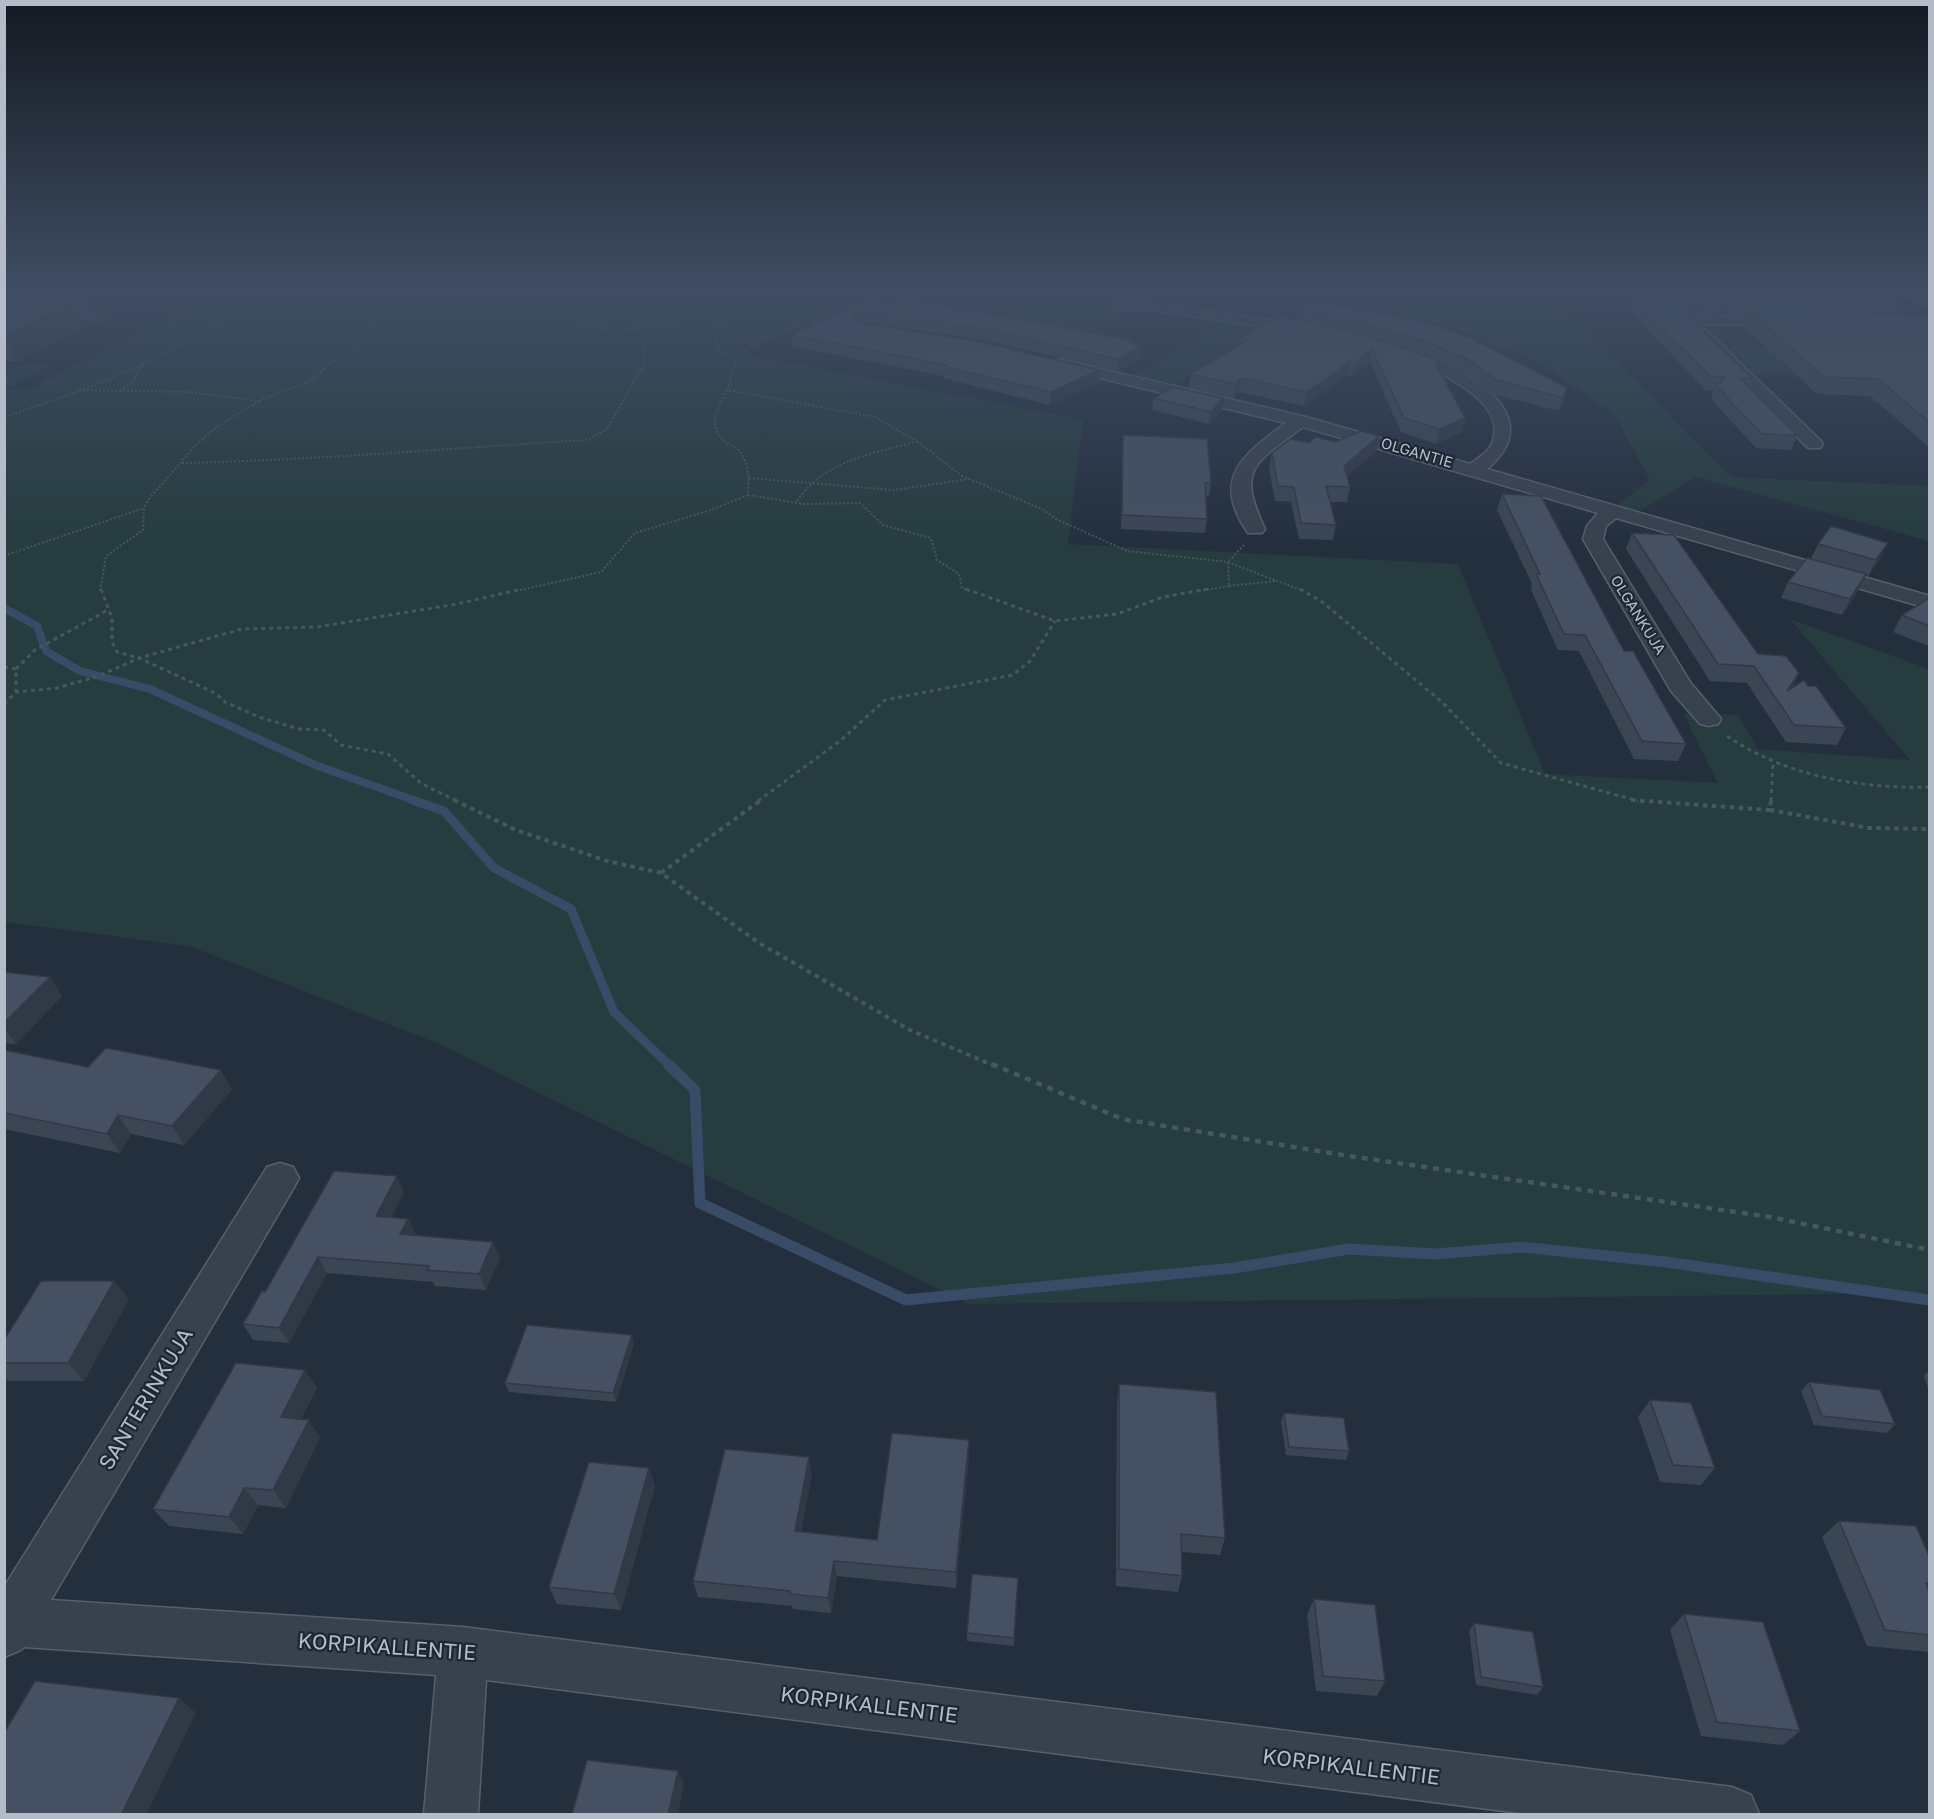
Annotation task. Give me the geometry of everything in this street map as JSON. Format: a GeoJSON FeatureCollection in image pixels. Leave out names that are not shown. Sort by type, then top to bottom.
{"type":"FeatureCollection","features":[{"type":"Feature","properties":{"kind":"street","name":"OLGANTIE"},"geometry":{"type":"LineString","coordinates":[[1108,376],[1300,421],[1929,603]]}},
{"type":"Feature","properties":{"kind":"street"},"geometry":{"type":"LineString","coordinates":[[1456,376],[1489,400],[1504,430],[1493,455],[1475,470]]}},
{"type":"Feature","properties":{"kind":"street"},"geometry":{"type":"LineString","coordinates":[[1744,376],[1814,444]]}},
{"type":"Feature","properties":{"kind":"street"},"geometry":{"type":"LineString","coordinates":[[1255,529],[1243,506],[1239,478],[1246,463],[1300,421]]}},
{"type":"Feature","properties":{"kind":"street","name":"OLGANKUJA"},"geometry":{"type":"LineString","coordinates":[[1614,511],[1602,518],[1593,531],[1593,539],[1680,686],[1709,719]]}},
{"type":"Feature","properties":{"kind":"street","name":"SANTERINKUJA"},"geometry":{"type":"LineString","coordinates":[[7,1625],[280,1178]]}},
{"type":"Feature","properties":{"kind":"street","name":"KORPIKALLENTIE"},"geometry":{"type":"LineString","coordinates":[[7,1625],[463,1652],[1635,1809],[1732,1815]]}},
{"type":"Feature","properties":{"kind":"street"},"geometry":{"type":"LineString","coordinates":[[451,1815],[463,1652]]}},
{"type":"Feature","properties":{"kind":"path"},"geometry":{"type":"LineString","coordinates":[[4,417],[111,376]]}},
{"type":"Feature","properties":{"kind":"path"},"geometry":{"type":"LineString","coordinates":[[119,392],[131,384],[136,376]]}},
{"type":"Feature","properties":{"kind":"path"},"geometry":{"type":"LineString","coordinates":[[317,376],[259,401],[218,426],[196,445],[147,500],[144,508],[143,530],[106,556],[100,593],[112,618],[112,642],[117,652],[139,658],[259,717],[299,729],[324,730],[341,745],[388,754],[423,784],[516,830],[606,861],[661,873],[759,943],[910,1030],[1122,1119],[1349,1156],[1770,1217],[1929,1250]]}},
{"type":"Feature","properties":{"kind":"path"},"geometry":{"type":"LineString","coordinates":[[181,463],[304,460],[375,452],[587,440],[607,429],[637,376]]}},
{"type":"Feature","properties":{"kind":"path"},"geometry":{"type":"LineString","coordinates":[[732,376],[727,390],[715,410],[714,429],[724,444],[741,452],[749,478],[748,495]]}},
{"type":"Feature","properties":{"kind":"path"},"geometry":{"type":"LineString","coordinates":[[79,390],[190,392],[259,401]]}},
{"type":"Feature","properties":{"kind":"path"},"geometry":{"type":"LineString","coordinates":[[727,390],[875,417],[917,441],[970,479],[1042,509],[1058,520],[1127,551],[1228,562],[1278,580],[1321,600],[1443,702],[1501,763],[1636,801],[1770,810],[1869,828],[1929,829]]}},
{"type":"Feature","properties":{"kind":"path"},"geometry":{"type":"LineString","coordinates":[[797,501],[808,485],[830,468],[917,441]]}},
{"type":"Feature","properties":{"kind":"path"},"geometry":{"type":"LineString","coordinates":[[749,478],[808,485],[894,490],[970,479]]}},
{"type":"Feature","properties":{"kind":"path"},"geometry":{"type":"LineString","coordinates":[[4,704],[16,692],[57,688],[99,676],[139,658],[242,629],[329,625],[457,604],[601,572],[635,533],[711,510],[748,495],[771,501],[797,501],[827,505],[860,503],[872,521],[886,529],[901,529],[931,538],[937,560],[959,574],[962,588],[1055,621],[1117,614],[1163,597],[1278,580]]}},
{"type":"Feature","properties":{"kind":"path"},"geometry":{"type":"LineString","coordinates":[[4,556],[144,508]]}},
{"type":"Feature","properties":{"kind":"path"},"geometry":{"type":"LineString","coordinates":[[1229,586],[1228,562],[1255,529]]}},
{"type":"Feature","properties":{"kind":"path"},"geometry":{"type":"LineString","coordinates":[[16,692],[16,669],[35,650],[108,610]]}},
{"type":"Feature","properties":{"kind":"path"},"geometry":{"type":"LineString","coordinates":[[661,873],[840,741],[885,700],[1013,675],[1030,661],[1055,621]]}},
{"type":"Feature","properties":{"kind":"path"},"geometry":{"type":"LineString","coordinates":[[4,667],[16,669]]}},
{"type":"Feature","properties":{"kind":"path"},"geometry":{"type":"LineString","coordinates":[[1709,719],[1741,747],[1773,761],[1838,779],[1887,787],[1929,787]]}},
{"type":"Feature","properties":{"kind":"path"},"geometry":{"type":"LineString","coordinates":[[1770,810],[1773,761]]}},
{"type":"Feature","properties":{"kind":"green space"},"geometry":{"type":"Polygon","coordinates":[[[5,376],[30,376],[6,389],[27,391],[56,376],[857,376],[1083,420],[1068,544],[1458,564],[1545,774],[1718,783],[1683,713],[1738,715],[1758,749],[1910,760],[1790,619],[1929,669],[1929,1293],[969,1304],[439,1044],[189,946],[5,922],[5,376]]]}},
{"type":"Feature","properties":{"kind":"green space"},"geometry":{"type":"Polygon","coordinates":[[[1131,376],[1190,376],[1174,386],[1131,376]]]}},
{"type":"Feature","properties":{"kind":"green space"},"geometry":{"type":"Polygon","coordinates":[[[1558,376],[1630,376],[1731,477],[1929,486],[1929,541],[1696,477],[1639,511],[1618,505],[1650,480],[1615,415],[1558,376]]]}},
{"type":"Feature","properties":{"kind":"green space"},"geometry":{"type":"Polygon","coordinates":[[[1810,376],[1929,376],[1929,380],[1810,376]]]}},
{"type":"Feature","properties":{"kind":"building"},"geometry":{"type":"Polygon","coordinates":[[[984,376],[1086,376],[1051,392],[984,376]]]}},
{"type":"Feature","properties":{"kind":"building"},"geometry":{"type":"Polygon","coordinates":[[[1199,376],[1330,376],[1307,392],[1241,378],[1235,384],[1199,376]]]}},
{"type":"Feature","properties":{"kind":"building"},"geometry":{"type":"Polygon","coordinates":[[[1384,376],[1442,376],[1465,418],[1439,429],[1404,418],[1384,376]]]}},
{"type":"Feature","properties":{"kind":"building"},"geometry":{"type":"Polygon","coordinates":[[[1490,376],[1544,376],[1567,388],[1563,398],[1494,379],[1490,376]]]}},
{"type":"Feature","properties":{"kind":"building"},"geometry":{"type":"Polygon","coordinates":[[[1710,376],[1750,376],[1752,378],[1740,378],[1797,435],[1762,434],[1716,386],[1725,377],[1710,376]]]}},
{"type":"Feature","properties":{"kind":"building"},"geometry":{"type":"Polygon","coordinates":[[[1929,376],[1929,422],[1878,379],[1824,377],[1929,376]]]}},
{"type":"Feature","properties":{"kind":"building"},"geometry":{"type":"Polygon","coordinates":[[[1173,387],[1223,398],[1211,412],[1154,398],[1173,387]]]}},
{"type":"Feature","properties":{"kind":"building"},"geometry":{"type":"Polygon","coordinates":[[[1361,431],[1379,436],[1344,466],[1350,487],[1326,486],[1336,525],[1301,523],[1294,487],[1278,486],[1272,453],[1291,439],[1309,443],[1316,437],[1336,442],[1361,431]]]}},
{"type":"Feature","properties":{"kind":"building"},"geometry":{"type":"Polygon","coordinates":[[[1123,435],[1207,439],[1211,483],[1205,483],[1207,519],[1122,515],[1123,435]]]}},
{"type":"Feature","properties":{"kind":"building"},"geometry":{"type":"Polygon","coordinates":[[[1502,494],[1541,496],[1624,651],[1633,651],[1686,744],[1642,741],[1585,635],[1564,634],[1536,574],[1540,574],[1502,494]]]}},
{"type":"Feature","properties":{"kind":"building"},"geometry":{"type":"Polygon","coordinates":[[[1831,526],[1888,543],[1876,560],[1818,544],[1831,526]]]}},
{"type":"Feature","properties":{"kind":"building"},"geometry":{"type":"Polygon","coordinates":[[[1632,533],[1674,535],[1758,654],[1786,656],[1799,673],[1787,691],[1804,680],[1808,686],[1816,686],[1846,728],[1794,725],[1754,666],[1718,664],[1632,533]]]}},
{"type":"Feature","properties":{"kind":"building"},"geometry":{"type":"Polygon","coordinates":[[[1807,558],[1866,574],[1850,599],[1788,582],[1807,558]]]}},
{"type":"Feature","properties":{"kind":"building"},"geometry":{"type":"Polygon","coordinates":[[[1929,598],[1929,626],[1902,615],[1929,598]]]}},
{"type":"Feature","properties":{"kind":"building"},"geometry":{"type":"Polygon","coordinates":[[[4,972],[50,977],[4,1023],[4,972]]]}},
{"type":"Feature","properties":{"kind":"building"},"geometry":{"type":"Polygon","coordinates":[[[106,1048],[221,1070],[172,1126],[118,1115],[107,1134],[4,1113],[4,1050],[88,1067],[106,1048]]]}},
{"type":"Feature","properties":{"kind":"building"},"geometry":{"type":"Polygon","coordinates":[[[334,1171],[397,1176],[376,1216],[408,1219],[400,1234],[493,1242],[479,1274],[427,1270],[429,1266],[318,1257],[279,1328],[243,1324],[262,1291],[265,1292],[334,1171]]]}},
{"type":"Feature","properties":{"kind":"building"},"geometry":{"type":"Polygon","coordinates":[[[41,1281],[114,1281],[68,1363],[4,1363],[4,1340],[41,1281]]]}},
{"type":"Feature","properties":{"kind":"building"},"geometry":{"type":"Polygon","coordinates":[[[527,1325],[632,1335],[613,1393],[505,1383],[527,1325]]]}},
{"type":"Feature","properties":{"kind":"building"},"geometry":{"type":"Polygon","coordinates":[[[236,1363],[305,1370],[281,1417],[309,1420],[273,1490],[244,1488],[229,1517],[153,1509],[236,1363]]]}},
{"type":"Feature","properties":{"kind":"building"},"geometry":{"type":"Polygon","coordinates":[[[1809,1382],[1880,1390],[1895,1424],[1822,1416],[1809,1382]]]}},
{"type":"Feature","properties":{"kind":"building"},"geometry":{"type":"Polygon","coordinates":[[[1119,1384],[1216,1392],[1225,1538],[1181,1534],[1182,1576],[1119,1569],[1119,1384]]]}},
{"type":"Feature","properties":{"kind":"building"},"geometry":{"type":"Polygon","coordinates":[[[1650,1400],[1691,1403],[1715,1468],[1673,1465],[1650,1400]]]}},
{"type":"Feature","properties":{"kind":"building"},"geometry":{"type":"Polygon","coordinates":[[[1284,1413],[1344,1418],[1349,1451],[1289,1447],[1284,1413]]]}},
{"type":"Feature","properties":{"kind":"building"},"geometry":{"type":"Polygon","coordinates":[[[892,1433],[969,1440],[956,1572],[834,1561],[828,1598],[790,1594],[790,1591],[693,1581],[725,1449],[809,1457],[795,1531],[877,1540],[892,1433]]]}},
{"type":"Feature","properties":{"kind":"building"},"geometry":{"type":"Polygon","coordinates":[[[589,1462],[649,1468],[614,1594],[549,1587],[589,1462]]]}},
{"type":"Feature","properties":{"kind":"building"},"geometry":{"type":"Polygon","coordinates":[[[1839,1521],[1916,1526],[1929,1556],[1929,1584],[1926,1583],[1929,1592],[1929,1635],[1885,1630],[1839,1521]]]}},
{"type":"Feature","properties":{"kind":"building"},"geometry":{"type":"Polygon","coordinates":[[[972,1574],[1018,1578],[1014,1638],[967,1633],[972,1574]]]}},
{"type":"Feature","properties":{"kind":"building"},"geometry":{"type":"Polygon","coordinates":[[[1314,1599],[1375,1605],[1385,1681],[1323,1676],[1314,1599]]]}},
{"type":"Feature","properties":{"kind":"building"},"geometry":{"type":"Polygon","coordinates":[[[1684,1614],[1763,1622],[1800,1731],[1717,1722],[1684,1614]]]}},
{"type":"Feature","properties":{"kind":"building"},"geometry":{"type":"Polygon","coordinates":[[[1474,1623],[1533,1632],[1543,1687],[1481,1677],[1474,1623]]]}},
{"type":"Feature","properties":{"kind":"building"},"geometry":{"type":"Polygon","coordinates":[[[35,1681],[179,1698],[121,1815],[4,1815],[4,1733],[35,1681]]]}},
{"type":"Feature","properties":{"kind":"building"},"geometry":{"type":"Polygon","coordinates":[[[587,1760],[678,1771],[668,1815],[572,1815],[587,1760]]]}},
{"type":"Feature","properties":{"kind":"waterway"},"geometry":{"type":"LineString","coordinates":[[4,608],[37,626],[46,651],[80,671],[150,689],[315,765],[416,801]]}},
{"type":"Feature","properties":{"kind":"waterway"},"geometry":{"type":"LineString","coordinates":[[412,800],[444,811],[494,868],[571,909],[614,1012],[670,1066]]}},
{"type":"Feature","properties":{"kind":"waterway"},"geometry":{"type":"LineString","coordinates":[[668,1064],[695,1090],[700,1203],[906,1300],[1234,1268],[1349,1249],[1435,1254],[1522,1247],[1666,1262],[1930,1300]]}}]}
